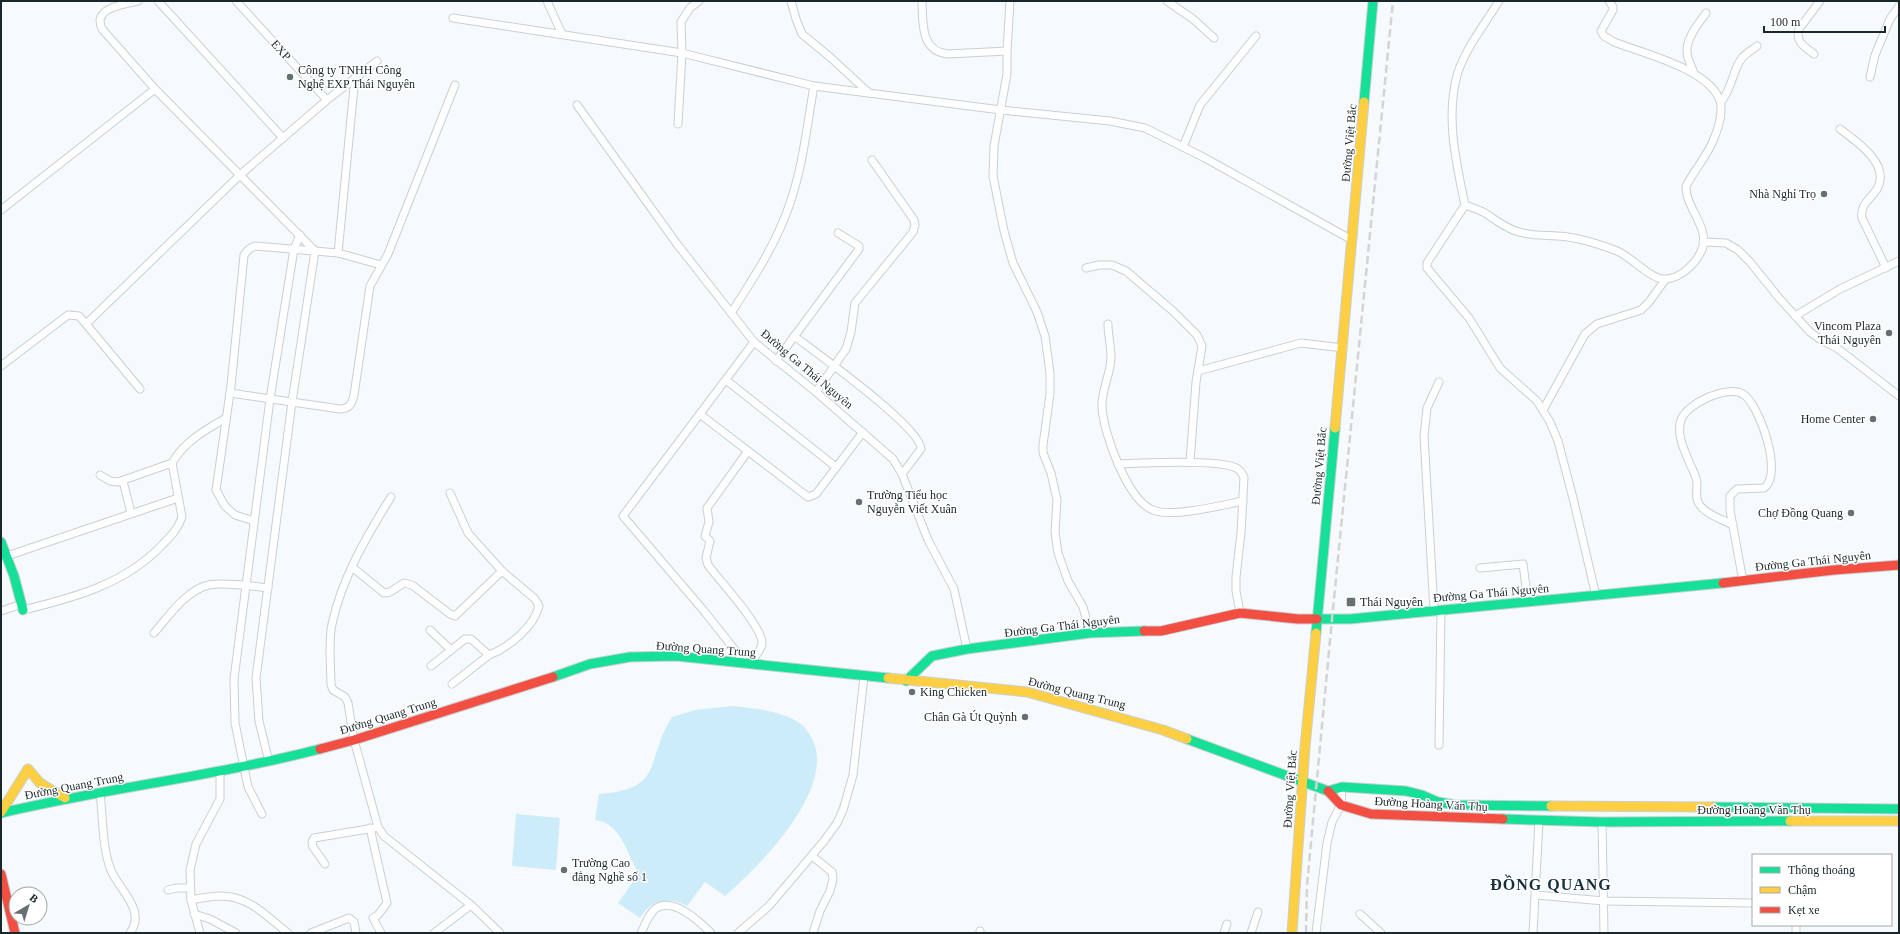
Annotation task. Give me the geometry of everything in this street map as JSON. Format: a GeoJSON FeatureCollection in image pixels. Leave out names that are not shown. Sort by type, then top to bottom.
{"type":"FeatureCollection","features":[{"type":"Feature","properties":{"kind":"main road","name":"Đường Việt Bắc"},"geometry":{"type":"LineString","coordinates":[[1292,933],[1302,782],[1343,348],[1373,1]]}},
{"type":"Feature","properties":{"kind":"main road"},"geometry":{"type":"LineString","coordinates":[[1,542],[7,556],[22,607]]}},
{"type":"Feature","properties":{"kind":"main road","name":"Đường Ga Thái Nguyên"},"geometry":{"type":"LineString","coordinates":[[906,681],[932,656],[967,649],[1037,642],[1090,633],[1160,631],[1240,613],[1317,619],[1350,619],[1596,596],[1834,570],[1899,565]]}},
{"type":"Feature","properties":{"kind":"main road","name":"Đường Quang Trung"},"geometry":{"type":"LineString","coordinates":[[1,812],[65,798],[244,768],[354,740],[515,690],[590,664],[630,657],[676,656],[864,677],[1027,692],[1062,700],[1163,730],[1316,788],[1328,791]]}},
{"type":"Feature","properties":{"kind":"main road"},"geometry":{"type":"LineString","coordinates":[[1,812],[19,781],[28,769],[37,782],[44,788],[65,798]]}},
{"type":"Feature","properties":{"kind":"main road","name":"Đường Hoàng Văn Thụ"},"geometry":{"type":"LineString","coordinates":[[1328,791],[1342,787],[1406,791],[1422,795],[1438,802],[1456,806],[1899,809]]}},
{"type":"Feature","properties":{"kind":"main road"},"geometry":{"type":"LineString","coordinates":[[1328,791],[1341,805]]}},
{"type":"Feature","properties":{"kind":"main road","name":"Đường Hoàng Văn Thụ"},"geometry":{"type":"LineString","coordinates":[[1341,805],[1371,814],[1392,816],[1539,821],[1716,823],[1899,821]]}},
{"type":"Feature","properties":{"kind":"main road"},"geometry":{"type":"LineString","coordinates":[[1715,808],[1716,823]]}},
{"type":"Feature","properties":{"kind":"main road"},"geometry":{"type":"LineString","coordinates":[[1,874],[14,933]]}},
{"type":"Feature","properties":{"kind":"street"},"geometry":{"type":"LineString","coordinates":[[138,1],[109,9],[102,14],[100,20],[102,29],[155,89],[315,251]]}},
{"type":"Feature","properties":{"kind":"street"},"geometry":{"type":"LineString","coordinates":[[158,1],[283,138]]}},
{"type":"Feature","properties":{"kind":"street","name":"EXP"},"geometry":{"type":"LineString","coordinates":[[236,1],[327,100]]}},
{"type":"Feature","properties":{"kind":"street"},"geometry":{"type":"LineString","coordinates":[[547,1],[562,34]]}},
{"type":"Feature","properties":{"kind":"street"},"geometry":{"type":"LineString","coordinates":[[678,124],[682,53],[681,22],[690,8],[699,1]]}},
{"type":"Feature","properties":{"kind":"street"},"geometry":{"type":"LineString","coordinates":[[791,1],[802,34],[830,56],[869,94]]}},
{"type":"Feature","properties":{"kind":"street"},"geometry":{"type":"LineString","coordinates":[[922,1],[924,31],[933,50],[939,53],[948,54],[1007,51]]}},
{"type":"Feature","properties":{"kind":"street"},"geometry":{"type":"LineString","coordinates":[[1010,1],[1007,74],[994,146],[993,176],[1008,249],[1015,269],[1037,312],[1045,336],[1050,374],[1050,394],[1042,444],[1043,453],[1051,473],[1057,500],[1055,544],[1065,574],[1083,607],[1090,633]]}},
{"type":"Feature","properties":{"kind":"street"},"geometry":{"type":"LineString","coordinates":[[1167,1],[1193,19],[1214,38]]}},
{"type":"Feature","properties":{"kind":"street"},"geometry":{"type":"LineString","coordinates":[[1499,1],[1475,38],[1458,72],[1454,88],[1452,107],[1456,163],[1465,205],[1427,263],[1427,268],[1469,318],[1500,368],[1526,391],[1543,410],[1558,441],[1583,536],[1596,596]]}},
{"type":"Feature","properties":{"kind":"street"},"geometry":{"type":"LineString","coordinates":[[1543,410],[1585,334],[1597,324],[1641,310],[1649,302],[1665,280],[1680,275],[1689,267],[1702,248],[1703,242],[1700,227],[1686,193],[1686,186],[1712,146],[1716,135],[1721,110],[1720,102],[1709,84],[1694,73],[1614,42],[1604,36],[1601,31],[1613,10],[1610,1]]}},
{"type":"Feature","properties":{"kind":"street"},"geometry":{"type":"LineString","coordinates":[[1814,54],[1799,42],[1797,34],[1799,29],[1820,1]]}},
{"type":"Feature","properties":{"kind":"street"},"geometry":{"type":"LineString","coordinates":[[1870,77],[1875,55],[1890,20],[1899,5],[1894,1]]}},
{"type":"Feature","properties":{"kind":"street"},"geometry":{"type":"LineString","coordinates":[[1694,73],[1687,53],[1687,47],[1691,36],[1706,13]]}},
{"type":"Feature","properties":{"kind":"street"},"geometry":{"type":"LineString","coordinates":[[453,18],[682,53],[814,86],[1001,110],[1066,116],[1145,128],[1183,147],[1352,240]]}},
{"type":"Feature","properties":{"kind":"street"},"geometry":{"type":"LineString","coordinates":[[1183,147],[1200,105],[1256,36]]}},
{"type":"Feature","properties":{"kind":"street"},"geometry":{"type":"LineString","coordinates":[[1720,102],[1729,91],[1739,62],[1746,54],[1757,46]]}},
{"type":"Feature","properties":{"kind":"street"},"geometry":{"type":"LineString","coordinates":[[86,324],[240,175],[327,100],[377,61]]}},
{"type":"Feature","properties":{"kind":"street"},"geometry":{"type":"LineString","coordinates":[[338,253],[355,78]]}},
{"type":"Feature","properties":{"kind":"street"},"geometry":{"type":"LineString","coordinates":[[230,393],[340,410],[348,408],[354,395],[370,286],[382,265],[407,208],[455,85]]}},
{"type":"Feature","properties":{"kind":"street"},"geometry":{"type":"LineString","coordinates":[[731,313],[771,247],[789,206],[803,150],[814,86]]}},
{"type":"Feature","properties":{"kind":"street"},"geometry":{"type":"LineString","coordinates":[[1,210],[155,89]]}},
{"type":"Feature","properties":{"kind":"street","name":"Đường Ga Thái Nguyên"},"geometry":{"type":"LineString","coordinates":[[577,105],[670,233],[754,342],[816,392],[889,455],[902,474],[928,540],[954,589],[967,649]]}},
{"type":"Feature","properties":{"kind":"street"},"geometry":{"type":"LineString","coordinates":[[1840,128],[1865,148],[1877,166],[1879,183],[1876,190],[1863,206],[1861,212],[1862,218],[1886,268]]}},
{"type":"Feature","properties":{"kind":"street"},"geometry":{"type":"LineString","coordinates":[[816,392],[835,367],[846,349],[851,332],[854,303],[913,232],[916,225],[872,160]]}},
{"type":"Feature","properties":{"kind":"street"},"geometry":{"type":"LineString","coordinates":[[1465,205],[1483,212],[1517,232],[1528,235],[1559,236],[1577,239],[1615,250],[1626,255],[1646,272],[1665,280]]}},
{"type":"Feature","properties":{"kind":"street"},"geometry":{"type":"LineString","coordinates":[[776,361],[859,249],[859,246],[838,233]]}},
{"type":"Feature","properties":{"kind":"street"},"geometry":{"type":"LineString","coordinates":[[262,814],[248,787],[244,768],[235,723],[234,679],[270,399],[294,249],[300,235]]}},
{"type":"Feature","properties":{"kind":"street"},"geometry":{"type":"LineString","coordinates":[[1703,242],[1726,243],[1738,250],[1750,262],[1795,316],[1816,336],[1836,348],[1899,396]]}},
{"type":"Feature","properties":{"kind":"street"},"geometry":{"type":"LineString","coordinates":[[254,521],[235,515],[225,506],[216,490],[230,393],[244,256],[249,249],[255,246],[338,253],[382,265]]}},
{"type":"Feature","properties":{"kind":"street"},"geometry":{"type":"LineString","coordinates":[[268,762],[259,721],[256,678],[292,402],[315,251]]}},
{"type":"Feature","properties":{"kind":"street"},"geometry":{"type":"LineString","coordinates":[[1795,316],[1840,289],[1899,261]]}},
{"type":"Feature","properties":{"kind":"street"},"geometry":{"type":"LineString","coordinates":[[1086,268],[1099,264],[1112,265],[1126,271],[1192,329],[1202,346],[1198,371],[1190,462]]}},
{"type":"Feature","properties":{"kind":"street"},"geometry":{"type":"LineString","coordinates":[[1,366],[68,316],[73,314],[79,316],[140,389]]}},
{"type":"Feature","properties":{"kind":"street"},"geometry":{"type":"LineString","coordinates":[[1108,324],[1111,358],[1102,394],[1102,408],[1106,433],[1118,464],[1135,495],[1146,507],[1153,511],[1159,512],[1200,510],[1243,501]]}},
{"type":"Feature","properties":{"kind":"street"},"geometry":{"type":"LineString","coordinates":[[794,336],[884,405],[904,424],[922,446],[920,451],[902,474]]}},
{"type":"Feature","properties":{"kind":"street"},"geometry":{"type":"LineString","coordinates":[[748,452],[707,508],[709,522],[705,536],[710,541],[706,558],[708,565],[752,619],[762,641],[761,647],[748,664],[623,516],[754,342]]}},
{"type":"Feature","properties":{"kind":"street"},"geometry":{"type":"LineString","coordinates":[[1198,371],[1301,343],[1343,348]]}},
{"type":"Feature","properties":{"kind":"street"},"geometry":{"type":"LineString","coordinates":[[726,380],[836,467]]}},
{"type":"Feature","properties":{"kind":"street"},"geometry":{"type":"LineString","coordinates":[[1439,382],[1427,408],[1424,436],[1437,610],[1439,744]]}},
{"type":"Feature","properties":{"kind":"street"},"geometry":{"type":"LineString","coordinates":[[1733,525],[1709,513],[1698,501],[1696,478],[1681,440],[1680,427],[1683,416],[1696,405],[1724,392],[1733,391],[1748,398],[1755,408],[1772,457],[1772,470],[1767,486],[1764,488],[1737,489],[1730,496],[1733,525],[1743,581]]}},
{"type":"Feature","properties":{"kind":"street"},"geometry":{"type":"LineString","coordinates":[[700,415],[808,497],[816,494],[863,432]]}},
{"type":"Feature","properties":{"kind":"street"},"geometry":{"type":"LineString","coordinates":[[100,475],[110,481],[122,481],[172,463],[180,451],[202,432],[226,418]]}},
{"type":"Feature","properties":{"kind":"street"},"geometry":{"type":"LineString","coordinates":[[1118,464],[1190,462],[1237,468],[1244,476],[1241,533],[1236,577],[1236,591],[1240,613]]}},
{"type":"Feature","properties":{"kind":"street"},"geometry":{"type":"LineString","coordinates":[[1,611],[75,597],[108,584],[137,567],[157,550],[179,526],[182,517],[172,463]]}},
{"type":"Feature","properties":{"kind":"street"},"geometry":{"type":"LineString","coordinates":[[122,481],[131,513]]}},
{"type":"Feature","properties":{"kind":"street"},"geometry":{"type":"LineString","coordinates":[[450,493],[468,532],[502,570],[535,600],[538,606],[537,613],[525,629],[507,646],[489,656],[452,684]]}},
{"type":"Feature","properties":{"kind":"street"},"geometry":{"type":"LineString","coordinates":[[391,497],[343,585],[332,626],[331,686],[333,690],[345,697],[348,703],[354,740],[378,827],[384,836],[471,905],[500,933]]}},
{"type":"Feature","properties":{"kind":"street"},"geometry":{"type":"LineString","coordinates":[[7,556],[178,498]]}},
{"type":"Feature","properties":{"kind":"street"},"geometry":{"type":"LineString","coordinates":[[1480,568],[1523,564],[1528,602]]}},
{"type":"Feature","properties":{"kind":"street"},"geometry":{"type":"LineString","coordinates":[[352,567],[384,593],[390,592],[404,583],[412,585],[450,614],[455,616],[502,570]]}},
{"type":"Feature","properties":{"kind":"street"},"geometry":{"type":"LineString","coordinates":[[154,633],[184,599],[197,590],[210,584],[268,588]]}},
{"type":"Feature","properties":{"kind":"street"},"geometry":{"type":"LineString","coordinates":[[430,630],[451,650]]}},
{"type":"Feature","properties":{"kind":"street"},"geometry":{"type":"LineString","coordinates":[[431,666],[465,639],[471,639],[489,656]]}},
{"type":"Feature","properties":{"kind":"street"},"geometry":{"type":"LineString","coordinates":[[738,933],[769,906],[812,856],[837,823],[848,795],[853,775],[864,677]]}},
{"type":"Feature","properties":{"kind":"street"},"geometry":{"type":"LineString","coordinates":[[200,933],[191,900],[190,870],[196,844],[220,799],[220,771]]}},
{"type":"Feature","properties":{"kind":"street"},"geometry":{"type":"LineString","coordinates":[[1316,933],[1327,843],[1332,822],[1341,805],[1342,787]]}},
{"type":"Feature","properties":{"kind":"street"},"geometry":{"type":"LineString","coordinates":[[100,792],[106,847],[110,868],[136,911],[137,920],[130,933]]}},
{"type":"Feature","properties":{"kind":"street"},"geometry":{"type":"LineString","coordinates":[[1533,933],[1539,821]]}},
{"type":"Feature","properties":{"kind":"street"},"geometry":{"type":"LineString","coordinates":[[1602,822],[1604,933]]}},
{"type":"Feature","properties":{"kind":"street"},"geometry":{"type":"LineString","coordinates":[[326,864],[314,847],[312,842],[314,838],[378,827]]}},
{"type":"Feature","properties":{"kind":"street"},"geometry":{"type":"LineString","coordinates":[[370,828],[387,903],[378,915],[373,918],[381,933]]}},
{"type":"Feature","properties":{"kind":"street"},"geometry":{"type":"LineString","coordinates":[[812,856],[832,872],[834,879],[820,911],[813,933]]}},
{"type":"Feature","properties":{"kind":"street"},"geometry":{"type":"LineString","coordinates":[[168,890],[176,888],[190,888]]}},
{"type":"Feature","properties":{"kind":"street"},"geometry":{"type":"LineString","coordinates":[[1536,895],[1604,901],[1752,903]]}},
{"type":"Feature","properties":{"kind":"street"},"geometry":{"type":"LineString","coordinates":[[191,900],[222,896],[237,898],[252,904],[288,933]]}},
{"type":"Feature","properties":{"kind":"street"},"geometry":{"type":"LineString","coordinates":[[434,933],[471,905]]}},
{"type":"Feature","properties":{"kind":"street"},"geometry":{"type":"LineString","coordinates":[[641,933],[653,912],[661,906],[666,905],[686,913],[710,933]]}},
{"type":"Feature","properties":{"kind":"street"},"geometry":{"type":"LineString","coordinates":[[1251,933],[1258,912]]}},
{"type":"Feature","properties":{"kind":"street"},"geometry":{"type":"LineString","coordinates":[[194,914],[210,919],[236,933]]}},
{"type":"Feature","properties":{"kind":"street"},"geometry":{"type":"LineString","coordinates":[[1360,914],[1381,933]]}},
{"type":"Feature","properties":{"kind":"street"},"geometry":{"type":"LineString","coordinates":[[310,933],[349,918],[354,922],[356,933]]}},
{"type":"Feature","properties":{"kind":"street"},"geometry":{"type":"LineString","coordinates":[[1224,933],[1227,924]]}},
{"type":"Feature","properties":{"kind":"shaded area"},"geometry":{"type":"Polygon","coordinates":[[[732,706],[764,710],[780,714],[795,720],[804,727],[814,743],[817,762],[813,784],[803,805],[773,848],[756,867],[725,896],[705,882],[687,906],[673,901],[660,902],[649,907],[640,918],[618,903],[639,873],[617,833],[604,822],[595,820],[599,794],[620,791],[635,786],[644,779],[650,770],[664,733],[672,717],[695,710],[732,706]]]}},
{"type":"Feature","properties":{"kind":"shaded area"},"geometry":{"type":"Polygon","coordinates":[[[516,814],[560,818],[556,870],[512,866],[516,814]]]}},
{"type":"Feature","properties":{"kind":"railway"},"geometry":{"type":"LineString","coordinates":[[1306,933],[1307,885],[1393,1]]}},
{"type":"Feature","properties":{"kind":"traffic: fast"},"geometry":{"type":"LineString","coordinates":[[1364,102],[1373,1]]}},
{"type":"Feature","properties":{"kind":"traffic: fast"},"geometry":{"type":"LineString","coordinates":[[1316,633],[1335,428]]}},
{"type":"Feature","properties":{"kind":"traffic: fast"},"geometry":{"type":"LineString","coordinates":[[1,542],[14,576],[23,610]]}},
{"type":"Feature","properties":{"kind":"traffic: fast"},"geometry":{"type":"LineString","coordinates":[[1317,619],[1350,619],[1723,583]]}},
{"type":"Feature","properties":{"kind":"traffic: fast"},"geometry":{"type":"LineString","coordinates":[[906,681],[932,656],[967,649],[1090,633],[1144,631]]}},
{"type":"Feature","properties":{"kind":"traffic: fast"},"geometry":{"type":"LineString","coordinates":[[553,677],[590,664],[630,657],[676,656],[888,678]]}},
{"type":"Feature","properties":{"kind":"traffic: fast"},"geometry":{"type":"LineString","coordinates":[[1187,739],[1328,791],[1342,787],[1406,791],[1422,795],[1438,802],[1456,805],[1551,806]]}},
{"type":"Feature","properties":{"kind":"traffic: fast"},"geometry":{"type":"LineString","coordinates":[[1,813],[81,796],[241,767],[320,749]]}},
{"type":"Feature","properties":{"kind":"traffic: fast"},"geometry":{"type":"LineString","coordinates":[[1713,807],[1899,809]]}},
{"type":"Feature","properties":{"kind":"traffic: fast"},"geometry":{"type":"LineString","coordinates":[[1503,819],[1602,822],[1790,821]]}},
{"type":"Feature","properties":{"kind":"traffic: slow"},"geometry":{"type":"LineString","coordinates":[[1335,428],[1364,102]]}},
{"type":"Feature","properties":{"kind":"traffic: slow"},"geometry":{"type":"LineString","coordinates":[[1292,933],[1305,747],[1316,633]]}},
{"type":"Feature","properties":{"kind":"traffic: slow"},"geometry":{"type":"LineString","coordinates":[[888,678],[1027,692],[1163,730],[1187,739]]}},
{"type":"Feature","properties":{"kind":"traffic: slow"},"geometry":{"type":"LineString","coordinates":[[1,812],[28,769],[40,783],[65,798]]}},
{"type":"Feature","properties":{"kind":"traffic: slow"},"geometry":{"type":"LineString","coordinates":[[1551,806],[1713,807]]}},
{"type":"Feature","properties":{"kind":"traffic: slow"},"geometry":{"type":"LineString","coordinates":[[1790,821],[1899,821]]}},
{"type":"Feature","properties":{"kind":"traffic: jam"},"geometry":{"type":"LineString","coordinates":[[1723,583],[1834,570],[1899,565]]}},
{"type":"Feature","properties":{"kind":"traffic: jam"},"geometry":{"type":"LineString","coordinates":[[1144,631],[1161,631],[1240,613],[1298,619],[1317,619]]}},
{"type":"Feature","properties":{"kind":"traffic: jam"},"geometry":{"type":"LineString","coordinates":[[320,749],[354,740],[553,677]]}},
{"type":"Feature","properties":{"kind":"traffic: jam"},"geometry":{"type":"LineString","coordinates":[[1328,791],[1341,805],[1371,814],[1503,819]]}},
{"type":"Feature","properties":{"kind":"traffic: jam"},"geometry":{"type":"LineString","coordinates":[[1,874],[15,933]]}},
{"type":"Feature","properties":{"kind":"place","name":"Công ty TNHH Công Nghệ EXP Thái Nguyên"},"geometry":{"type":"Point","coordinates":[290,77]}},
{"type":"Feature","properties":{"kind":"place","name":"Nhà Nghỉ Trọ"},"geometry":{"type":"Point","coordinates":[1824,194]}},
{"type":"Feature","properties":{"kind":"place","name":"Vincom Plaza Thái Nguyên"},"geometry":{"type":"Point","coordinates":[1889,333]}},
{"type":"Feature","properties":{"kind":"place","name":"Home Center"},"geometry":{"type":"Point","coordinates":[1873,419]}},
{"type":"Feature","properties":{"kind":"place","name":"Trường Tiểu học Nguyễn Viết Xuân"},"geometry":{"type":"Point","coordinates":[859,502]}},
{"type":"Feature","properties":{"kind":"place","name":"Chợ Đồng Quang"},"geometry":{"type":"Point","coordinates":[1851,513]}},
{"type":"Feature","properties":{"kind":"place","name":"Thái Nguyên"},"geometry":{"type":"Point","coordinates":[1351,602]}},
{"type":"Feature","properties":{"kind":"place","name":"King Chicken"},"geometry":{"type":"Point","coordinates":[912,692]}},
{"type":"Feature","properties":{"kind":"place","name":"Chân Gà Út Quỳnh"},"geometry":{"type":"Point","coordinates":[1025,717]}},
{"type":"Feature","properties":{"kind":"place","name":"Trường Cao đẳng Nghề số 1"},"geometry":{"type":"Point","coordinates":[564,870]}},
{"type":"Feature","properties":{"kind":"district","name":"ĐỒNG QUANG"},"geometry":{"type":"Point","coordinates":[1551,884]}}]}
